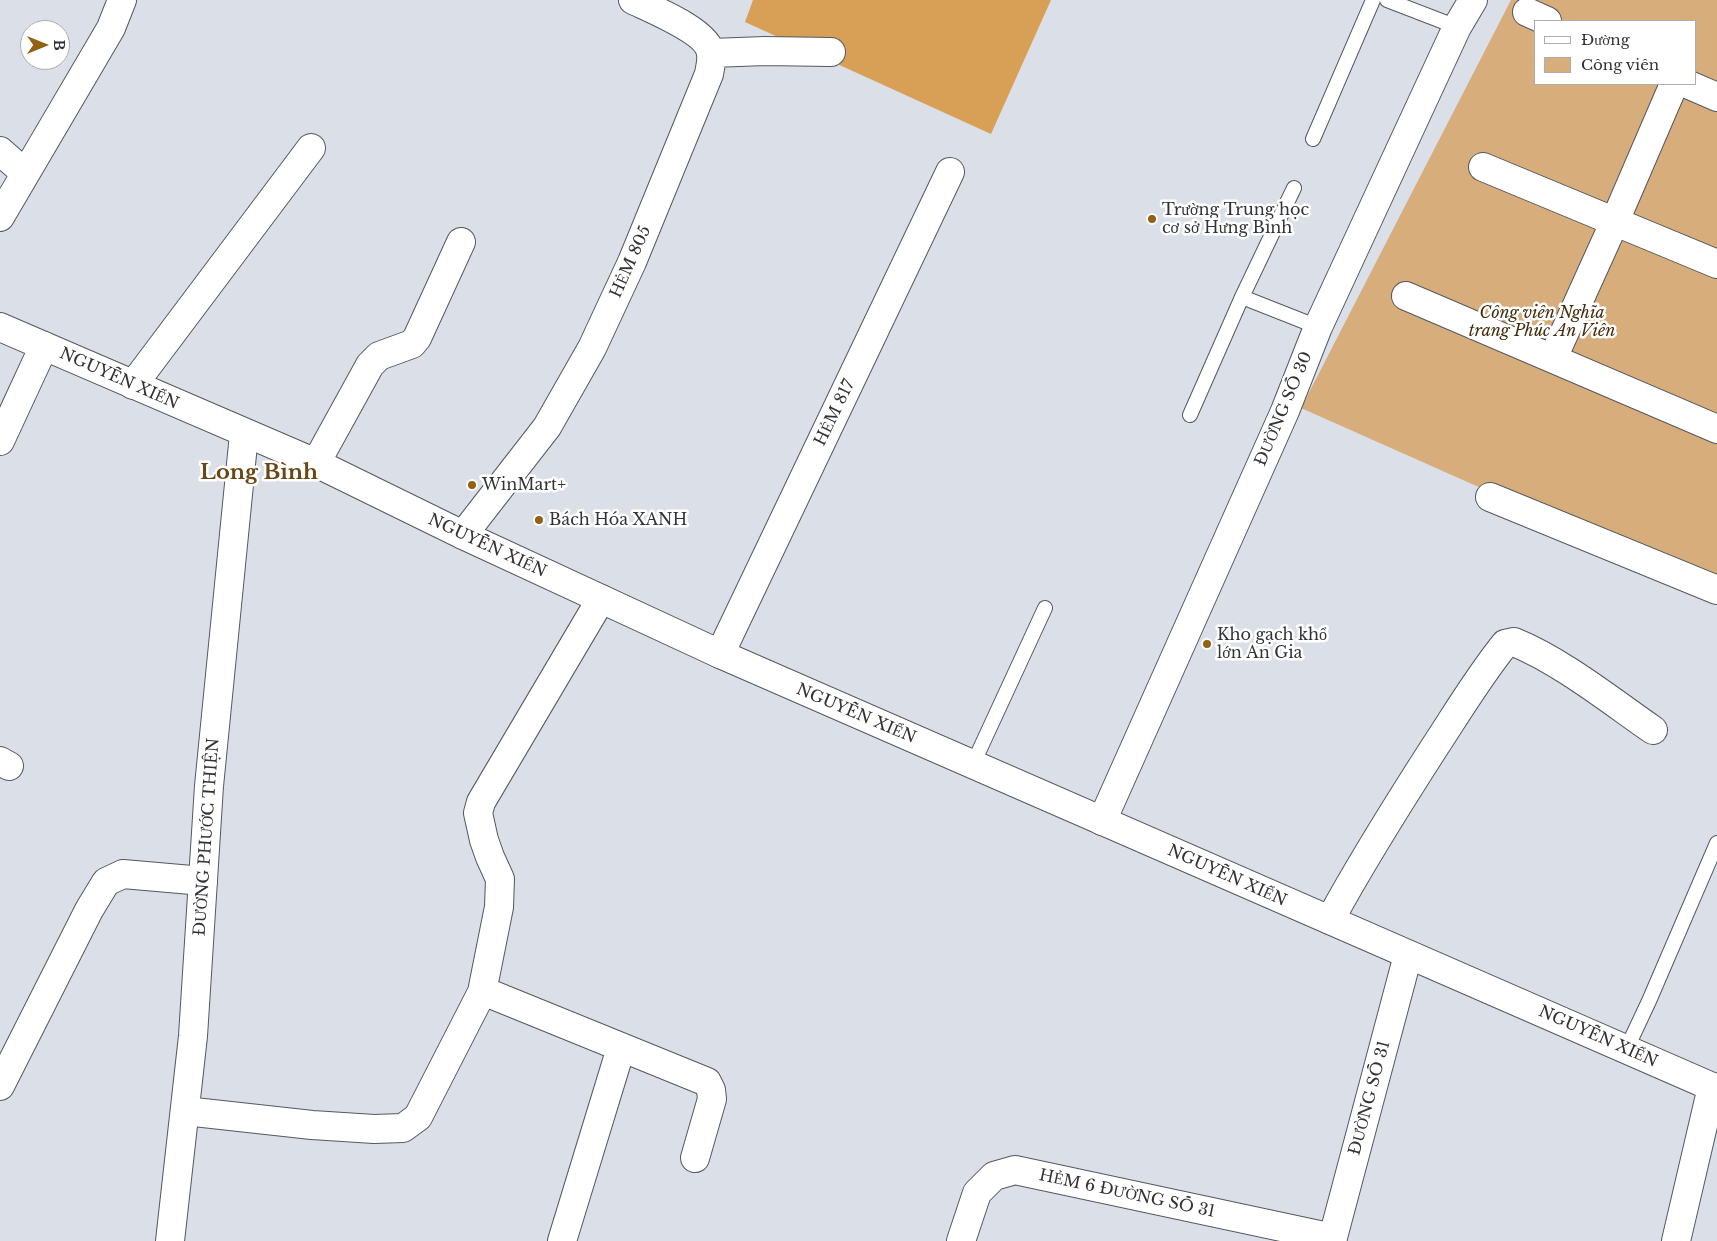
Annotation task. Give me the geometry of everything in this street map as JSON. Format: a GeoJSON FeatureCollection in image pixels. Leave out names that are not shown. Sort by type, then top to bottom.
{"type":"FeatureCollection","features":[{"type":"Feature","properties":{"kind":"street"},"geometry":{"type":"LineString","coordinates":[[0,216],[111,28],[122,0]]}},
{"type":"Feature","properties":{"kind":"street"},"geometry":{"type":"LineString","coordinates":[[633,0],[682,24],[705,41],[712,54],[765,51],[831,52]]}},
{"type":"Feature","properties":{"kind":"street","name":"ĐƯỜNG SỐ 30"},"geometry":{"type":"LineString","coordinates":[[1102,821],[1284,411],[1318,327],[1457,27],[1473,0]]}},
{"type":"Feature","properties":{"kind":"street","name":"HẺM 805"},"geometry":{"type":"LineString","coordinates":[[463,535],[547,427],[592,348],[632,262],[702,92],[709,74],[712,54]]}},
{"type":"Feature","properties":{"kind":"street"},"geometry":{"type":"LineString","coordinates":[[1553,358],[1674,85]]}},
{"type":"Feature","properties":{"kind":"street"},"geometry":{"type":"LineString","coordinates":[[1689,85],[1717,97]]}},
{"type":"Feature","properties":{"kind":"street"},"geometry":{"type":"LineString","coordinates":[[133,385],[311,148]]}},
{"type":"Feature","properties":{"kind":"street"},"geometry":{"type":"LineString","coordinates":[[0,152],[25,173]]}},
{"type":"Feature","properties":{"kind":"street"},"geometry":{"type":"LineString","coordinates":[[1484,167],[1717,264]]}},
{"type":"Feature","properties":{"kind":"street","name":"HẺM 817"},"geometry":{"type":"LineString","coordinates":[[720,654],[950,172]]}},
{"type":"Feature","properties":{"kind":"street"},"geometry":{"type":"LineString","coordinates":[[316,463],[370,364],[379,356],[412,344],[417,338],[461,242]]}},
{"type":"Feature","properties":{"kind":"street"},"geometry":{"type":"LineString","coordinates":[[1406,296],[1717,429]]}},
{"type":"Feature","properties":{"kind":"street","name":"NGUYỄN XIỂN"},"geometry":{"type":"LineString","coordinates":[[0,327],[244,434],[316,463],[463,535],[720,654],[1714,1088]]}},
{"type":"Feature","properties":{"kind":"street"},"geometry":{"type":"LineString","coordinates":[[0,441],[44,346]]}},
{"type":"Feature","properties":{"kind":"street","name":"ĐƯỜNG PHƯỚC THIỆN"},"geometry":{"type":"LineString","coordinates":[[170,1241],[193,1036],[210,776],[244,434]]}},
{"type":"Feature","properties":{"kind":"street"},"geometry":{"type":"LineString","coordinates":[[1490,497],[1717,589]]}},
{"type":"Feature","properties":{"kind":"street"},"geometry":{"type":"LineString","coordinates":[[184,1111],[312,1125],[374,1129],[403,1128],[418,1117],[482,992],[499,907],[500,879],[484,840],[478,813],[481,802],[601,599]]}},
{"type":"Feature","properties":{"kind":"street"},"geometry":{"type":"LineString","coordinates":[[1330,920],[1357,870],[1398,803],[1462,704],[1506,644],[1514,642],[1526,647],[1573,675],[1653,730]]}},
{"type":"Feature","properties":{"kind":"street"},"geometry":{"type":"LineString","coordinates":[[0,1086],[89,910],[106,882],[123,874],[203,881]]}},
{"type":"Feature","properties":{"kind":"street","name":"ĐƯỜNG SỐ 31"},"geometry":{"type":"LineString","coordinates":[[1332,1239],[1408,954]]}},
{"type":"Feature","properties":{"kind":"street"},"geometry":{"type":"LineString","coordinates":[[482,992],[494,995],[707,1082],[711,1090],[712,1099],[695,1158]]}},
{"type":"Feature","properties":{"kind":"street"},"geometry":{"type":"LineString","coordinates":[[562,1241],[621,1048]]}},
{"type":"Feature","properties":{"kind":"street"},"geometry":{"type":"LineString","coordinates":[[1676,1241],[1714,1088]]}},
{"type":"Feature","properties":{"kind":"street","name":"HẺM 6 ĐƯỜNG SỐ 31"},"geometry":{"type":"LineString","coordinates":[[961,1241],[978,1193],[994,1176],[1015,1170],[1332,1239]]}},
{"type":"Feature","properties":{"kind":"lane"},"geometry":{"type":"LineString","coordinates":[[1313,139],[1373,0]]}},
{"type":"Feature","properties":{"kind":"lane"},"geometry":{"type":"LineString","coordinates":[[1386,0],[1457,27]]}},
{"type":"Feature","properties":{"kind":"lane"},"geometry":{"type":"LineString","coordinates":[[1190,415],[1242,297],[1294,188]]}},
{"type":"Feature","properties":{"kind":"lane"},"geometry":{"type":"LineString","coordinates":[[1242,297],[1318,327]]}},
{"type":"Feature","properties":{"kind":"lane"},"geometry":{"type":"LineString","coordinates":[[973,764],[1045,608]]}},
{"type":"Feature","properties":{"kind":"lane"},"geometry":{"type":"LineString","coordinates":[[1626,1050],[1664,968],[1717,843]]}},
{"type":"Feature","properties":{"kind":"green space","name":"Công viên Nghĩa trang Phúc An Viên"},"geometry":{"type":"Polygon","coordinates":[[[1511,0],[1717,0],[1717,593],[1301,408],[1511,0]]]}},
{"type":"Feature","properties":{"kind":"shaded area"},"geometry":{"type":"Polygon","coordinates":[[[753,0],[1051,0],[991,134],[745,22],[753,0]]]}},
{"type":"Feature","properties":{"kind":"place","name":"Trường Trung học cơ sở Hưng Bình"},"geometry":{"type":"Point","coordinates":[1152,219]}},
{"type":"Feature","properties":{"kind":"place","name":"WinMart+"},"geometry":{"type":"Point","coordinates":[472,485]}},
{"type":"Feature","properties":{"kind":"place","name":"Bách Hóa XANH"},"geometry":{"type":"Point","coordinates":[539,520]}},
{"type":"Feature","properties":{"kind":"place","name":"Kho gạch khổ lớn An Gia"},"geometry":{"type":"Point","coordinates":[1207,644]}},
{"type":"Feature","properties":{"kind":"district","name":"Long Bình"},"geometry":{"type":"Point","coordinates":[259,473]}}]}
